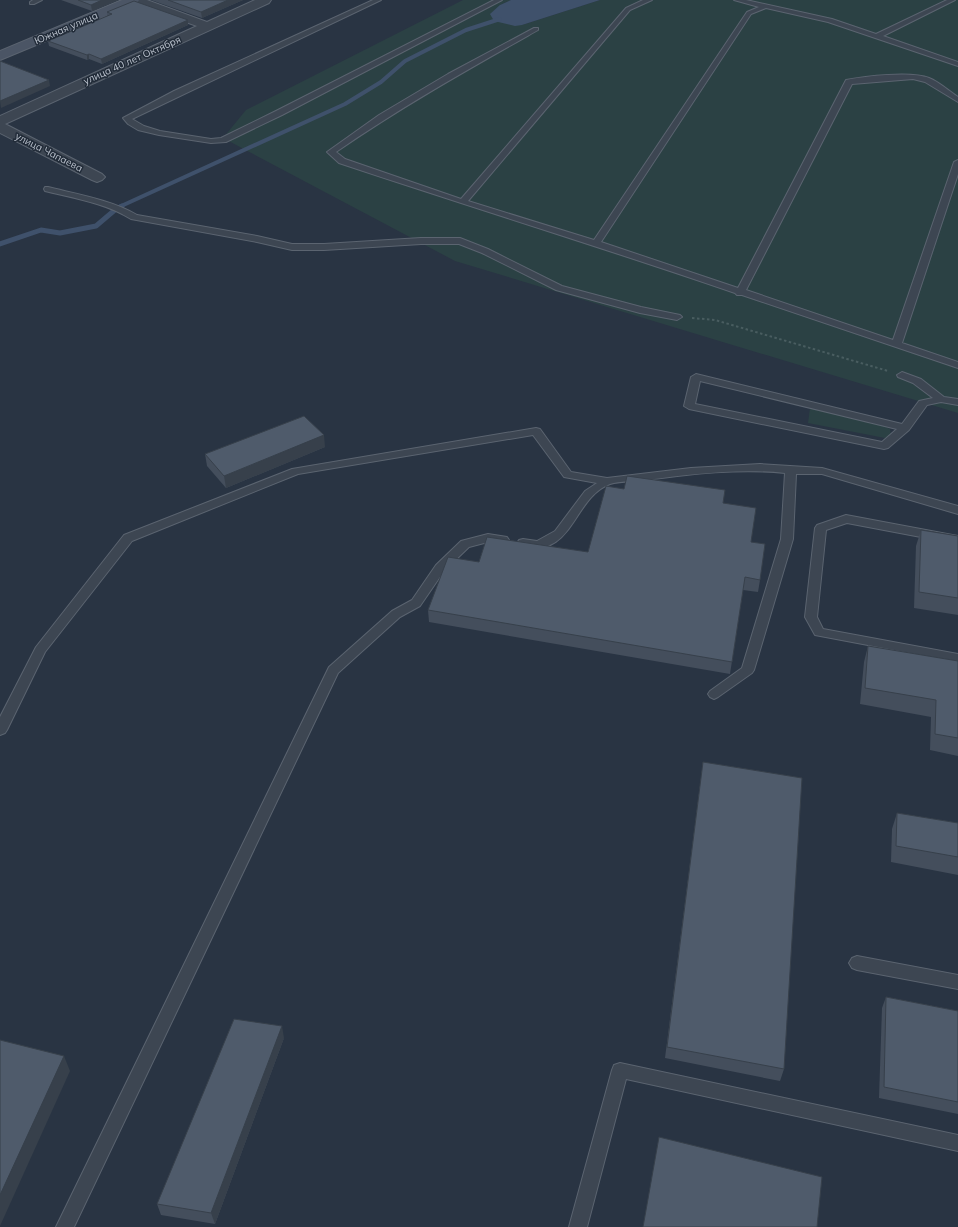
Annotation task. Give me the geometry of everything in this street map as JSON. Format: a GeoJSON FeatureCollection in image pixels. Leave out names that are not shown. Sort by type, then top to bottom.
{"type":"FeatureCollection","features":[{"type":"Feature","properties":{"kind":"street"},"geometry":{"type":"LineString","coordinates":[[134,0],[207,26]]}},
{"type":"Feature","properties":{"kind":"street","name":"Южная улица"},"geometry":{"type":"LineString","coordinates":[[0,56],[134,0]]}},
{"type":"Feature","properties":{"kind":"street","name":"улица 40 лет Октября"},"geometry":{"type":"LineString","coordinates":[[0,121],[265,0]]}},
{"type":"Feature","properties":{"kind":"street","name":"улица Чапаева"},"geometry":{"type":"LineString","coordinates":[[4,132],[97,177]]}},
{"type":"Feature","properties":{"kind":"lane"},"geometry":{"type":"LineString","coordinates":[[378,0],[170,96],[127,118],[141,128],[160,133],[211,141],[223,140],[499,0]]}},
{"type":"Feature","properties":{"kind":"lane"},"geometry":{"type":"LineString","coordinates":[[463,202],[628,10],[649,0]]}},
{"type":"Feature","properties":{"kind":"lane"},"geometry":{"type":"LineString","coordinates":[[737,0],[830,20],[879,35],[958,64]]}},
{"type":"Feature","properties":{"kind":"lane"},"geometry":{"type":"LineString","coordinates":[[879,35],[950,1],[958,6]]}},
{"type":"Feature","properties":{"kind":"lane"},"geometry":{"type":"LineString","coordinates":[[596,243],[749,13],[766,6]]}},
{"type":"Feature","properties":{"kind":"lane"},"geometry":{"type":"LineString","coordinates":[[536,29],[451,76],[382,117],[331,152],[342,161],[463,202],[596,243],[740,293],[958,365]]}},
{"type":"Feature","properties":{"kind":"lane"},"geometry":{"type":"LineString","coordinates":[[740,293],[849,82],[858,80],[913,77],[927,80],[958,100]]}},
{"type":"Feature","properties":{"kind":"lane"},"geometry":{"type":"LineString","coordinates":[[896,345],[958,162]]}},
{"type":"Feature","properties":{"kind":"lane"},"geometry":{"type":"LineString","coordinates":[[48,189],[98,202],[116,210],[126,212],[134,217],[173,225],[257,238],[292,247],[324,247],[421,241],[460,241],[485,251],[559,288],[640,310],[677,317]]}},
{"type":"Feature","properties":{"kind":"lane"},"geometry":{"type":"LineString","coordinates":[[902,375],[917,382],[941,399]]}},
{"type":"Feature","properties":{"kind":"lane"},"geometry":{"type":"LineString","coordinates":[[905,428],[696,378],[689,406],[884,446],[905,428],[923,403],[941,399],[958,402]]}},
{"type":"Feature","properties":{"kind":"lane"},"geometry":{"type":"LineString","coordinates":[[0,730],[40,650],[128,538],[296,471],[536,431],[568,474],[607,482],[691,471],[760,467],[822,471],[958,510]]}},
{"type":"Feature","properties":{"kind":"lane"},"geometry":{"type":"LineString","coordinates":[[714,694],[748,670],[787,539],[791,470]]}},
{"type":"Feature","properties":{"kind":"lane"},"geometry":{"type":"LineString","coordinates":[[65,1227],[333,670],[396,614],[416,603],[440,568],[465,544],[488,538],[539,545],[559,534],[589,494],[607,482]]}},
{"type":"Feature","properties":{"kind":"lane"},"geometry":{"type":"LineString","coordinates":[[958,540],[846,519],[821,528],[811,617],[819,632],[958,658]]}},
{"type":"Feature","properties":{"kind":"lane"},"geometry":{"type":"LineString","coordinates":[[857,963],[958,982]]}},
{"type":"Feature","properties":{"kind":"lane"},"geometry":{"type":"LineString","coordinates":[[578,1227],[620,1070],[958,1143]]}},
{"type":"Feature","properties":{"kind":"path"},"geometry":{"type":"LineString","coordinates":[[677,317],[715,320],[902,375]]}},
{"type":"Feature","properties":{"kind":"green space"},"geometry":{"type":"Polygon","coordinates":[[[463,0],[511,0],[500,5],[522,25],[600,0],[958,0],[958,413],[455,261],[223,138],[246,110],[463,0]]]}},
{"type":"Feature","properties":{"kind":"green space"},"geometry":{"type":"Polygon","coordinates":[[[810,408],[882,425],[890,429],[891,435],[885,438],[808,423],[810,408]]]}},
{"type":"Feature","properties":{"kind":"water"},"geometry":{"type":"Polygon","coordinates":[[[511,0],[600,0],[522,25],[515,26],[494,21],[490,14],[500,5],[511,0]]]}},
{"type":"Feature","properties":{"kind":"building"},"geometry":{"type":"Polygon","coordinates":[[[78,0],[102,0],[91,5],[78,0]]]}},
{"type":"Feature","properties":{"kind":"building"},"geometry":{"type":"Polygon","coordinates":[[[168,0],[228,0],[201,12],[168,0]]]}},
{"type":"Feature","properties":{"kind":"building"},"geometry":{"type":"Polygon","coordinates":[[[134,1],[188,20],[101,59],[48,41],[112,14],[107,12],[134,1]]]}},
{"type":"Feature","properties":{"kind":"building"},"geometry":{"type":"Polygon","coordinates":[[[0,61],[49,80],[0,101],[0,61]]]}},
{"type":"Feature","properties":{"kind":"building"},"geometry":{"type":"Polygon","coordinates":[[[304,416],[324,435],[224,476],[205,454],[304,416]]]}},
{"type":"Feature","properties":{"kind":"building"},"geometry":{"type":"Polygon","coordinates":[[[627,476],[725,490],[723,503],[756,508],[751,542],[765,544],[760,580],[745,577],[732,662],[428,610],[448,557],[479,562],[487,537],[588,552],[606,486],[624,489],[627,476]]]}},
{"type":"Feature","properties":{"kind":"building"},"geometry":{"type":"Polygon","coordinates":[[[921,530],[958,536],[958,598],[919,592],[921,530]]]}},
{"type":"Feature","properties":{"kind":"building"},"geometry":{"type":"Polygon","coordinates":[[[868,646],[958,661],[958,738],[935,734],[936,700],[865,688],[868,646]]]}},
{"type":"Feature","properties":{"kind":"building"},"geometry":{"type":"Polygon","coordinates":[[[703,762],[802,778],[784,1069],[667,1047],[703,762]]]}},
{"type":"Feature","properties":{"kind":"building"},"geometry":{"type":"Polygon","coordinates":[[[897,813],[958,823],[958,857],[896,846],[897,813]]]}},
{"type":"Feature","properties":{"kind":"building"},"geometry":{"type":"Polygon","coordinates":[[[886,997],[958,1011],[958,1102],[884,1087],[886,997]]]}},
{"type":"Feature","properties":{"kind":"building"},"geometry":{"type":"Polygon","coordinates":[[[234,1019],[282,1026],[211,1213],[157,1204],[234,1019]]]}},
{"type":"Feature","properties":{"kind":"building"},"geometry":{"type":"Polygon","coordinates":[[[0,1040],[64,1056],[0,1195],[0,1040]]]}},
{"type":"Feature","properties":{"kind":"building"},"geometry":{"type":"Polygon","coordinates":[[[659,1137],[822,1177],[817,1227],[643,1227],[659,1137]]]}},
{"type":"Feature","properties":{"kind":"waterway"},"geometry":{"type":"LineString","coordinates":[[119,207],[345,104],[381,82],[405,61],[466,30],[500,19]]}},
{"type":"Feature","properties":{"kind":"waterway"},"geometry":{"type":"LineString","coordinates":[[0,244],[41,230],[60,233],[96,226],[116,209],[122,206]]}}]}
